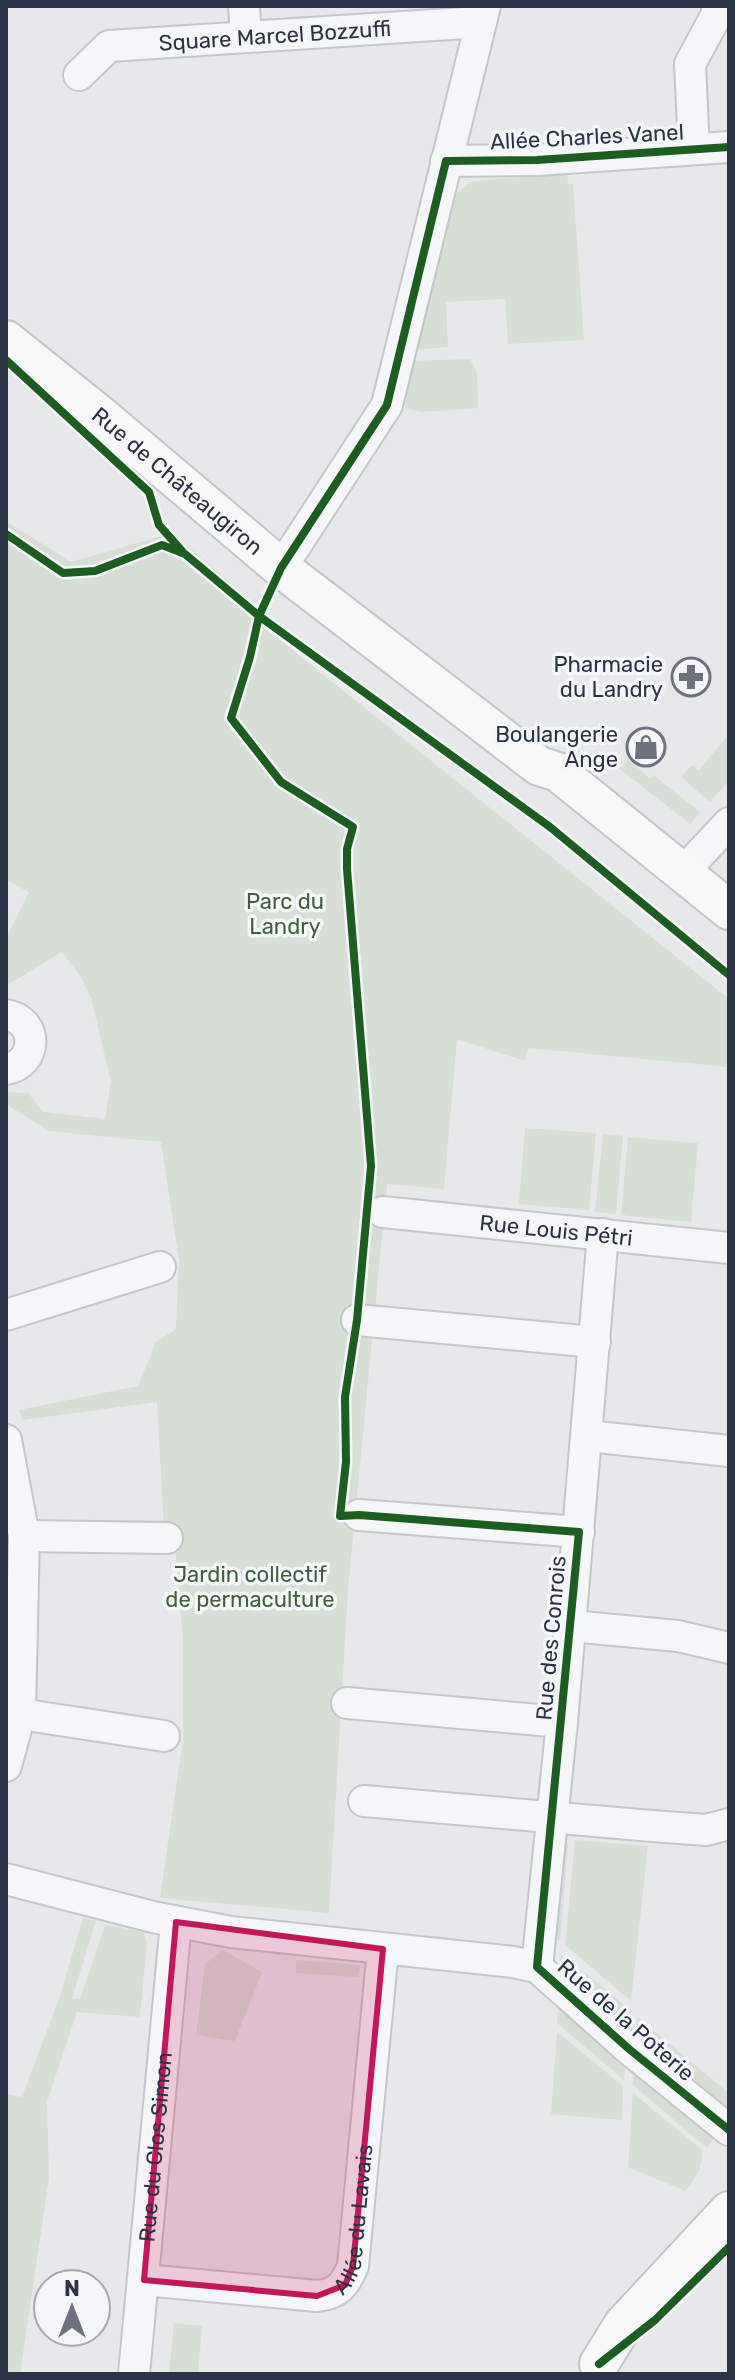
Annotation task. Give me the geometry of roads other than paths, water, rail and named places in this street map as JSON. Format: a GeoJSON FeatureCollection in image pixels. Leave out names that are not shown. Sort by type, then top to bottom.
{"type":"FeatureCollection","features":[{"type":"Feature","properties":{"kind":"main road","name":"Rue de Châteaugiron"},"geometry":{"type":"LineString","coordinates":[[6,340],[281,568],[539,766],[558,772],[729,910]]}},
{"type":"Feature","properties":{"kind":"main road","name":"Rue de Châteaugiron"},"geometry":{"type":"LineString","coordinates":[[539,766],[549,785],[729,931]]}},
{"type":"Feature","properties":{"kind":"main road"},"geometry":{"type":"LineString","coordinates":[[594,2369],[623,2325],[729,2211]]}},
{"type":"Feature","properties":{"kind":"main road"},"geometry":{"type":"LineString","coordinates":[[594,2369],[655,2320],[729,2247]]}},
{"type":"Feature","properties":{"kind":"street"},"geometry":{"type":"LineString","coordinates":[[244,6],[246,37]]}},
{"type":"Feature","properties":{"kind":"street"},"geometry":{"type":"LineString","coordinates":[[694,149],[690,64],[717,14],[717,6]]}},
{"type":"Feature","properties":{"kind":"street"},"geometry":{"type":"LineString","coordinates":[[281,568],[387,405],[483,14]]}},
{"type":"Feature","properties":{"kind":"street","name":"Square Marcel Bozzuffi"},"geometry":{"type":"LineString","coordinates":[[79,75],[109,46],[246,37],[483,14]]}},
{"type":"Feature","properties":{"kind":"street","name":"Allée Charles Vanel"},"geometry":{"type":"LineString","coordinates":[[446,161],[537,160],[729,147]]}},
{"type":"Feature","properties":{"kind":"street"},"geometry":{"type":"LineString","coordinates":[[683,872],[729,823]]}},
{"type":"Feature","properties":{"kind":"street"},"geometry":{"type":"LineString","coordinates":[[6,1069],[19,1066],[26,1059],[31,1046],[27,1027],[8,1012]]}},
{"type":"Feature","properties":{"kind":"street","name":"Rue Louis Pétri"},"geometry":{"type":"LineString","coordinates":[[383,1212],[729,1248]]}},
{"type":"Feature","properties":{"kind":"street","name":"Rue des Conrois"},"geometry":{"type":"LineString","coordinates":[[537,1967],[571,1626],[603,1234]]}},
{"type":"Feature","properties":{"kind":"street"},"geometry":{"type":"LineString","coordinates":[[6,1315],[160,1267]]}},
{"type":"Feature","properties":{"kind":"street"},"geometry":{"type":"LineString","coordinates":[[357,1320],[595,1342]]}},
{"type":"Feature","properties":{"kind":"street"},"geometry":{"type":"LineString","coordinates":[[588,1436],[729,1451]]}},
{"type":"Feature","properties":{"kind":"street"},"geometry":{"type":"LineString","coordinates":[[6,1440],[24,1536],[20,1714],[6,1766]]}},
{"type":"Feature","properties":{"kind":"street","name":"Rue des Conrois"},"geometry":{"type":"LineString","coordinates":[[359,1515],[579,1532]]}},
{"type":"Feature","properties":{"kind":"street"},"geometry":{"type":"LineString","coordinates":[[24,1536],[167,1538]]}},
{"type":"Feature","properties":{"kind":"street"},"geometry":{"type":"LineString","coordinates":[[571,1626],[678,1636],[729,1648]]}},
{"type":"Feature","properties":{"kind":"street","name":"Rue des Conrois"},"geometry":{"type":"LineString","coordinates":[[347,1703],[562,1722]]}},
{"type":"Feature","properties":{"kind":"street"},"geometry":{"type":"LineString","coordinates":[[20,1714],[164,1736]]}},
{"type":"Feature","properties":{"kind":"street"},"geometry":{"type":"LineString","coordinates":[[364,1801],[706,1830],[729,1824]]}},
{"type":"Feature","properties":{"kind":"street","name":"Rue de la Poterie"},"geometry":{"type":"LineString","coordinates":[[6,1879],[176,1922],[231,1932],[537,1967],[629,2049],[729,2130]]}},
{"type":"Feature","properties":{"kind":"street","name":"Rue du Clos Simon"},"geometry":{"type":"LineString","coordinates":[[134,2374],[176,1922]]}},
{"type":"Feature","properties":{"kind":"street","name":"Allée du Lavais"},"geometry":{"type":"LineString","coordinates":[[144,2280],[317,2296],[330,2295],[345,2285],[353,2266],[383,1949]]}},
{"type":"Feature","properties":{"kind":"place","name":"Pharmacie du Landry"},"geometry":{"type":"Point","coordinates":[691,677]}},
{"type":"Feature","properties":{"kind":"place","name":"Boulangerie Ange"},"geometry":{"type":"Point","coordinates":[646,747]}},
{"type":"Feature","properties":{"kind":"park label","name":"Parc du Landry"},"geometry":{"type":"Point","coordinates":[285,914]}},
{"type":"Feature","properties":{"kind":"park label","name":"Jardin collectif de permaculture"},"geometry":{"type":"Point","coordinates":[250,1586]}}]}
